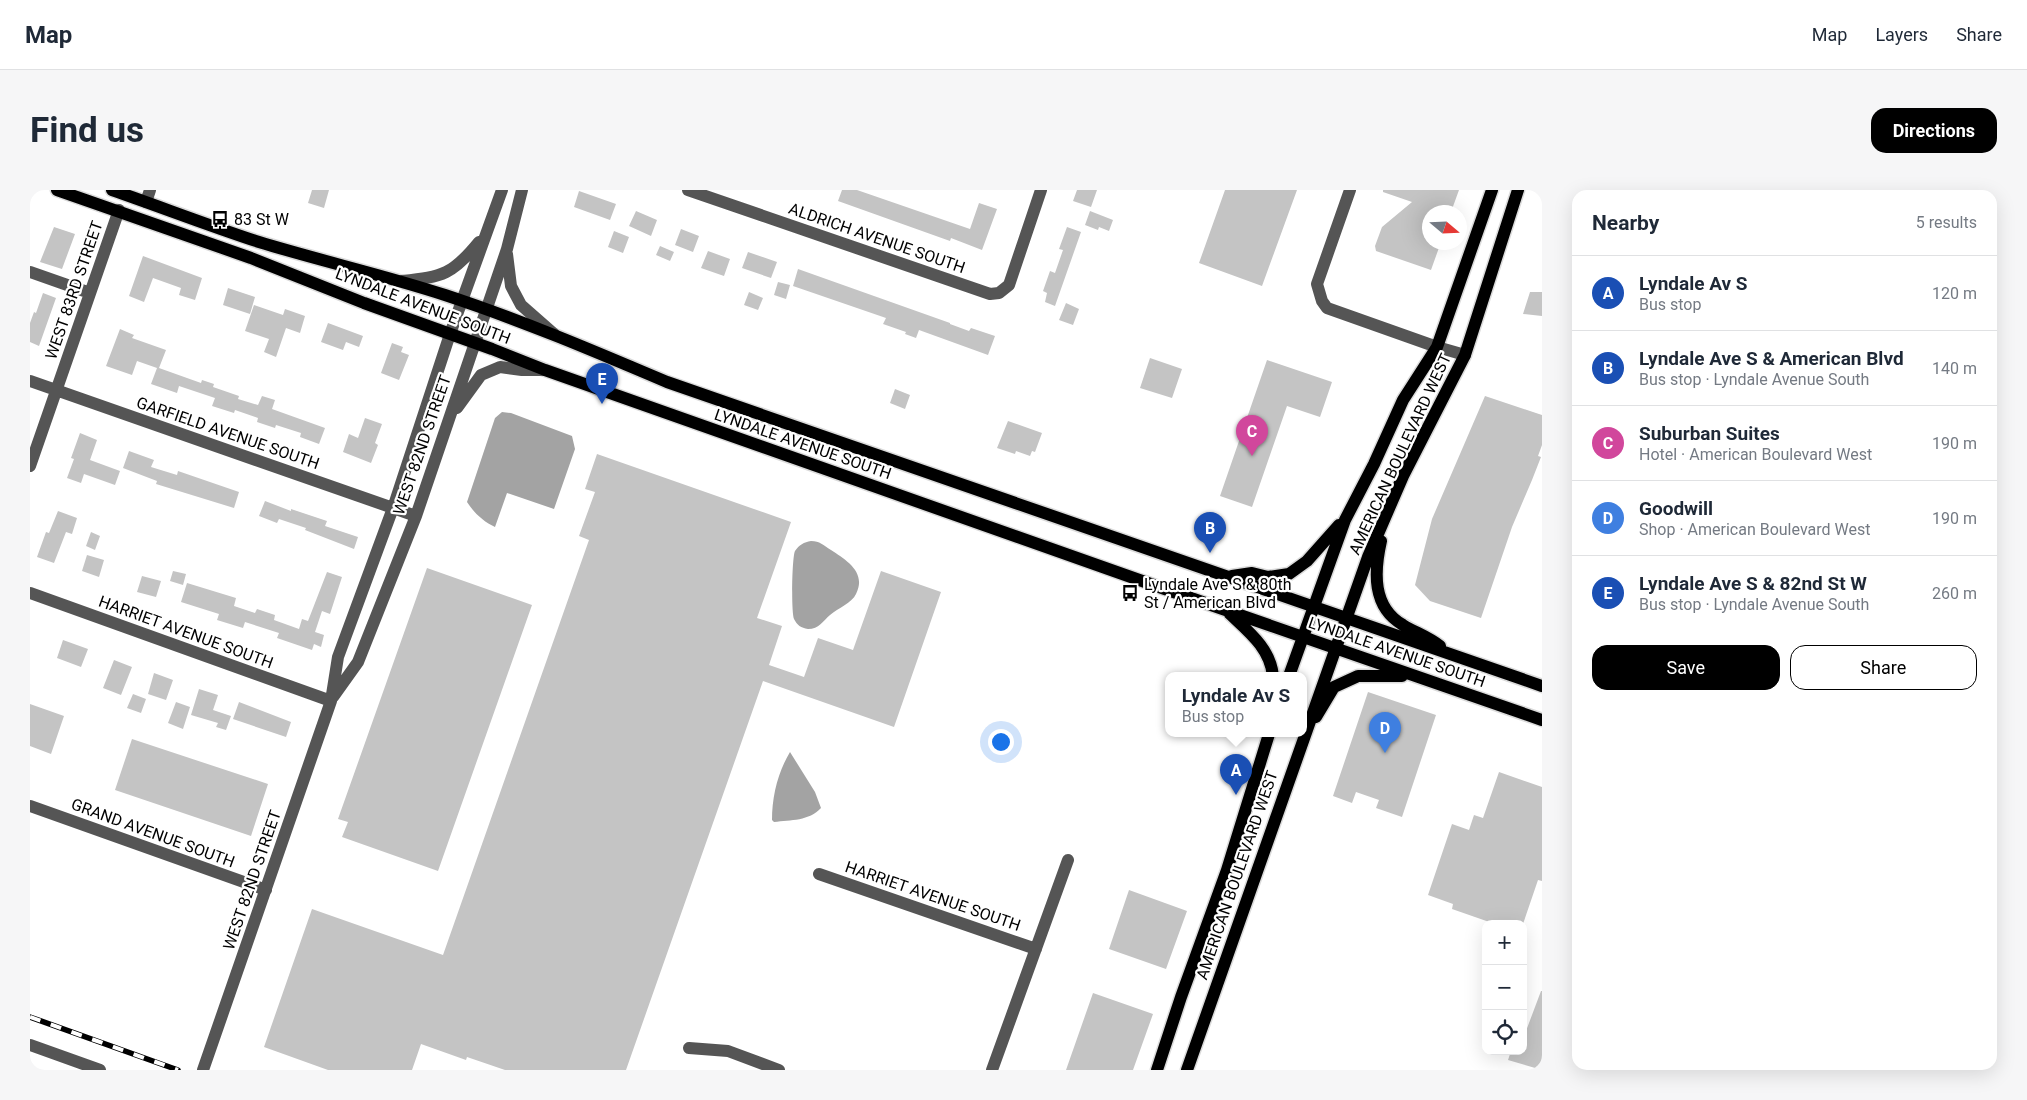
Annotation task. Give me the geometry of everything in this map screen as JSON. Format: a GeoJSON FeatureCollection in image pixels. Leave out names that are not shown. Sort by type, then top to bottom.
{"type":"FeatureCollection","features":[{"type":"Feature","properties":{"kind":"main road","name":"LYNDALE AVENUE SOUTH"},"geometry":{"type":"LineString","coordinates":[[57,190],[119,210],[252,258],[364,304],[475,342],[545,370],[1224,610],[1542,720]]}},
{"type":"Feature","properties":{"kind":"main road","name":"LYNDALE AVENUE SOUTH"},"geometry":{"type":"LineString","coordinates":[[112,190],[148,196],[258,241],[461,301],[556,335],[667,382],[1346,616],[1542,686]]}},
{"type":"Feature","properties":{"kind":"main road","name":"AMERICAN BOULEVARD WEST"},"geometry":{"type":"LineString","coordinates":[[1290,672],[1333,550],[1350,512],[1403,400],[1436,347],[1492,190]]}},
{"type":"Feature","properties":{"kind":"main road","name":"AMERICAN BOULEVARD WEST"},"geometry":{"type":"LineString","coordinates":[[1307,725],[1368,557],[1403,476],[1465,355],[1518,190]]}},
{"type":"Feature","properties":{"kind":"main road"},"geometry":{"type":"LineString","coordinates":[[1230,576],[1252,573],[1268,577],[1289,574],[1316,551],[1350,512]]}},
{"type":"Feature","properties":{"kind":"main road"},"geometry":{"type":"LineString","coordinates":[[1386,516],[1377,558],[1377,588],[1384,609],[1402,625],[1427,635],[1450,653]]}},
{"type":"Feature","properties":{"kind":"main road"},"geometry":{"type":"LineString","coordinates":[[1224,610],[1256,638],[1271,662],[1272,672]]}},
{"type":"Feature","properties":{"kind":"main road"},"geometry":{"type":"LineString","coordinates":[[1307,732],[1334,687],[1358,676],[1418,677]]}},
{"type":"Feature","properties":{"kind":"main road","name":"AMERICAN BOULEVARD WEST"},"geometry":{"type":"LineString","coordinates":[[1157,1070],[1180,998],[1227,870],[1268,737]]}},
{"type":"Feature","properties":{"kind":"main road","name":"AMERICAN BOULEVARD WEST"},"geometry":{"type":"LineString","coordinates":[[1187,1070],[1303,737]]}},
{"type":"Feature","properties":{"kind":"main road"},"geometry":{"type":"LineString","coordinates":[[1301,742],[1304,737]]}},
{"type":"Feature","properties":{"kind":"street","name":"WEST 82ND STREET"},"geometry":{"type":"LineString","coordinates":[[203,1070],[331,702],[338,657],[393,508],[461,301],[502,190]]}},
{"type":"Feature","properties":{"kind":"street","name":"WEST 82ND STREET"},"geometry":{"type":"LineString","coordinates":[[331,702],[358,662],[416,516],[507,249],[522,190]]}},
{"type":"Feature","properties":{"kind":"street","name":"ALDRICH AVENUE SOUTH"},"geometry":{"type":"LineString","coordinates":[[688,190],[990,294],[999,293],[1009,286],[1041,190]]}},
{"type":"Feature","properties":{"kind":"street"},"geometry":{"type":"LineString","coordinates":[[1350,190],[1317,284],[1322,301],[1327,308],[1436,347],[1465,355]]}},
{"type":"Feature","properties":{"kind":"street","name":"WEST 83RD STREET"},"geometry":{"type":"LineString","coordinates":[[30,466],[119,210]]}},
{"type":"Feature","properties":{"kind":"street"},"geometry":{"type":"LineString","coordinates":[[402,282],[426,279],[448,273],[464,260],[485,234]]}},
{"type":"Feature","properties":{"kind":"street"},"geometry":{"type":"LineString","coordinates":[[507,249],[511,286],[521,305],[556,335]]}},
{"type":"Feature","properties":{"kind":"street"},"geometry":{"type":"LineString","coordinates":[[30,272],[90,293]]}},
{"type":"Feature","properties":{"kind":"street"},"geometry":{"type":"LineString","coordinates":[[445,427],[481,375],[500,367],[522,370],[545,370]]}},
{"type":"Feature","properties":{"kind":"street","name":"GARFIELD AVENUE SOUTH"},"geometry":{"type":"LineString","coordinates":[[30,381],[416,516]]}},
{"type":"Feature","properties":{"kind":"street","name":"HARRIET AVENUE SOUTH"},"geometry":{"type":"LineString","coordinates":[[30,593],[331,702]]}},
{"type":"Feature","properties":{"kind":"street","name":"GRAND AVENUE SOUTH"},"geometry":{"type":"LineString","coordinates":[[30,806],[266,890]]}},
{"type":"Feature","properties":{"kind":"street"},"geometry":{"type":"LineString","coordinates":[[992,1070],[1068,860]]}},
{"type":"Feature","properties":{"kind":"street","name":"HARRIET AVENUE SOUTH"},"geometry":{"type":"LineString","coordinates":[[819,874],[1036,950]]}},
{"type":"Feature","properties":{"kind":"street"},"geometry":{"type":"LineString","coordinates":[[30,1045],[100,1070]]}},
{"type":"Feature","properties":{"kind":"street"},"geometry":{"type":"LineString","coordinates":[[689,1048],[728,1051],[778,1070]]}},
{"type":"Feature","properties":{"kind":"shaded area"},"geometry":{"type":"Polygon","coordinates":[[[502,412],[511,413],[572,436],[575,449],[554,509],[507,493],[495,527],[479,517],[467,502],[495,418],[502,412]]]}},
{"type":"Feature","properties":{"kind":"shaded area"},"geometry":{"type":"Polygon","coordinates":[[[811,541],[821,544],[843,558],[857,573],[859,586],[851,600],[833,612],[818,626],[808,629],[800,626],[794,619],[792,606],[793,573],[795,551],[802,544],[811,541]]]}},
{"type":"Feature","properties":{"kind":"shaded area"},"geometry":{"type":"Polygon","coordinates":[[[790,752],[815,792],[821,808],[805,818],[774,822],[772,820],[772,811],[776,784],[790,752]]]}},
{"type":"Feature","properties":{"kind":"building"},"geometry":{"type":"Polygon","coordinates":[[[312,190],[329,190],[324,208],[308,203],[312,190]]]}},
{"type":"Feature","properties":{"kind":"building"},"geometry":{"type":"Polygon","coordinates":[[[842,190],[857,190],[970,229],[979,203],[997,209],[982,250],[951,238],[950,241],[838,201],[842,190]]]}},
{"type":"Feature","properties":{"kind":"building"},"geometry":{"type":"Polygon","coordinates":[[[1077,190],[1097,190],[1091,207],[1073,201],[1077,190]]]}},
{"type":"Feature","properties":{"kind":"building"},"geometry":{"type":"Polygon","coordinates":[[[1225,190],[1297,190],[1262,286],[1199,263],[1225,190]]]}},
{"type":"Feature","properties":{"kind":"building"},"geometry":{"type":"Polygon","coordinates":[[[1383,190],[1459,190],[1454,205],[1422,205],[1422,250],[1438,250],[1431,270],[1376,251],[1375,246],[1382,227],[1412,202],[1383,192],[1383,190]]]}},
{"type":"Feature","properties":{"kind":"building"},"geometry":{"type":"Polygon","coordinates":[[[579,191],[616,204],[610,220],[574,207],[579,191]]]}},
{"type":"Feature","properties":{"kind":"building"},"geometry":{"type":"Polygon","coordinates":[[[636,211],[657,220],[651,236],[629,226],[636,211]]]}},
{"type":"Feature","properties":{"kind":"building"},"geometry":{"type":"Polygon","coordinates":[[[1090,211],[1113,220],[1109,231],[1099,227],[1098,230],[1085,225],[1090,211]]]}},
{"type":"Feature","properties":{"kind":"building"},"geometry":{"type":"Polygon","coordinates":[[[54,227],[75,234],[62,269],[40,262],[54,227]]]}},
{"type":"Feature","properties":{"kind":"building"},"geometry":{"type":"Polygon","coordinates":[[[1067,227],[1081,232],[1055,306],[1045,302],[1047,293],[1043,291],[1050,271],[1055,273],[1063,250],[1059,249],[1067,227]]]}},
{"type":"Feature","properties":{"kind":"building"},"geometry":{"type":"Polygon","coordinates":[[[681,229],[699,236],[693,252],[675,245],[681,229]]]}},
{"type":"Feature","properties":{"kind":"building"},"geometry":{"type":"Polygon","coordinates":[[[614,231],[629,237],[623,253],[608,247],[614,231]]]}},
{"type":"Feature","properties":{"kind":"building"},"geometry":{"type":"Polygon","coordinates":[[[660,246],[674,252],[670,261],[656,255],[660,246]]]}},
{"type":"Feature","properties":{"kind":"building"},"geometry":{"type":"Polygon","coordinates":[[[708,251],[730,259],[724,276],[701,268],[708,251]]]}},
{"type":"Feature","properties":{"kind":"building"},"geometry":{"type":"Polygon","coordinates":[[[748,252],[777,262],[771,278],[742,268],[748,252]]]}},
{"type":"Feature","properties":{"kind":"building"},"geometry":{"type":"Polygon","coordinates":[[[143,256],[202,278],[195,300],[179,295],[181,288],[153,278],[144,302],[129,296],[143,256]]]}},
{"type":"Feature","properties":{"kind":"building"},"geometry":{"type":"Polygon","coordinates":[[[798,269],[969,331],[971,328],[995,336],[988,355],[919,330],[916,338],[905,334],[906,332],[883,324],[886,318],[793,286],[798,269]]]}},
{"type":"Feature","properties":{"kind":"building"},"geometry":{"type":"Polygon","coordinates":[[[778,282],[790,285],[786,299],[774,295],[778,282]]]}},
{"type":"Feature","properties":{"kind":"building"},"geometry":{"type":"Polygon","coordinates":[[[228,288],[255,297],[250,314],[223,305],[228,288]]]}},
{"type":"Feature","properties":{"kind":"building"},"geometry":{"type":"Polygon","coordinates":[[[749,292],[763,298],[758,310],[744,305],[749,292]]]}},
{"type":"Feature","properties":{"kind":"building"},"geometry":{"type":"Polygon","coordinates":[[[1530,292],[1542,292],[1542,316],[1523,314],[1530,292]]]}},
{"type":"Feature","properties":{"kind":"building"},"geometry":{"type":"Polygon","coordinates":[[[43,293],[56,298],[39,346],[30,342],[30,323],[34,312],[36,313],[43,293]]]}},
{"type":"Feature","properties":{"kind":"building"},"geometry":{"type":"Polygon","coordinates":[[[1066,303],[1079,309],[1073,325],[1059,320],[1066,303]]]}},
{"type":"Feature","properties":{"kind":"building"},"geometry":{"type":"Polygon","coordinates":[[[254,305],[283,315],[285,309],[305,316],[300,333],[286,328],[276,357],[264,352],[269,339],[245,331],[254,305]]]}},
{"type":"Feature","properties":{"kind":"building"},"geometry":{"type":"Polygon","coordinates":[[[328,323],[363,336],[359,347],[346,342],[343,350],[321,342],[328,323]]]}},
{"type":"Feature","properties":{"kind":"building"},"geometry":{"type":"Polygon","coordinates":[[[120,329],[134,335],[132,338],[166,350],[159,368],[201,383],[202,380],[214,384],[213,387],[239,396],[238,399],[258,405],[262,396],[275,400],[272,409],[325,428],[319,444],[300,437],[301,433],[276,425],[275,428],[257,422],[258,418],[235,410],[234,413],[212,406],[215,398],[179,386],[177,393],[151,384],[157,368],[137,361],[132,375],[106,366],[120,329]]]}},
{"type":"Feature","properties":{"kind":"building"},"geometry":{"type":"Polygon","coordinates":[[[392,343],[403,347],[401,352],[409,355],[399,380],[381,373],[392,343]]]}},
{"type":"Feature","properties":{"kind":"building"},"geometry":{"type":"Polygon","coordinates":[[[1150,358],[1182,369],[1172,398],[1140,388],[1150,358]]]}},
{"type":"Feature","properties":{"kind":"building"},"geometry":{"type":"Polygon","coordinates":[[[1267,360],[1332,382],[1320,417],[1287,406],[1252,507],[1220,496],[1267,360]]]}},
{"type":"Feature","properties":{"kind":"building"},"geometry":{"type":"Polygon","coordinates":[[[895,389],[910,395],[905,409],[890,403],[895,389]]]}},
{"type":"Feature","properties":{"kind":"building"},"geometry":{"type":"Polygon","coordinates":[[[1485,396],[1542,415],[1542,445],[1538,456],[1541,457],[1512,527],[1481,618],[1430,601],[1415,585],[1432,519],[1485,396]]]}},
{"type":"Feature","properties":{"kind":"building"},"geometry":{"type":"Polygon","coordinates":[[[365,418],[382,424],[375,443],[378,445],[371,463],[343,452],[349,434],[358,438],[365,418]]]}},
{"type":"Feature","properties":{"kind":"building"},"geometry":{"type":"Polygon","coordinates":[[[1008,421],[1042,433],[1035,452],[1032,451],[1030,456],[1016,451],[1015,454],[997,448],[1008,421]]]}},
{"type":"Feature","properties":{"kind":"building"},"geometry":{"type":"Polygon","coordinates":[[[80,433],[97,440],[90,460],[120,471],[115,485],[84,474],[81,483],[67,478],[74,459],[71,458],[80,433]]]}},
{"type":"Feature","properties":{"kind":"building"},"geometry":{"type":"Polygon","coordinates":[[[129,451],[154,460],[151,467],[177,475],[178,471],[239,492],[234,508],[156,484],[157,481],[123,468],[129,451]]]}},
{"type":"Feature","properties":{"kind":"building"},"geometry":{"type":"Polygon","coordinates":[[[597,454],[791,522],[757,618],[782,626],[769,665],[804,677],[818,638],[853,650],[881,571],[941,592],[894,727],[763,681],[626,1070],[505,1070],[467,1057],[466,1060],[421,1044],[412,1070],[328,1070],[264,1047],[312,909],[443,955],[589,540],[579,536],[595,492],[585,489],[597,454]]]}},
{"type":"Feature","properties":{"kind":"building"},"geometry":{"type":"Polygon","coordinates":[[[265,501],[291,511],[291,509],[327,521],[325,526],[358,537],[354,549],[305,530],[306,528],[279,519],[277,523],[259,516],[265,501]]]}},
{"type":"Feature","properties":{"kind":"building"},"geometry":{"type":"Polygon","coordinates":[[[58,511],[77,518],[72,534],[66,532],[54,563],[37,557],[46,532],[49,533],[58,511]]]}},
{"type":"Feature","properties":{"kind":"building"},"geometry":{"type":"Polygon","coordinates":[[[91,532],[100,536],[95,550],[86,546],[91,532]]]}},
{"type":"Feature","properties":{"kind":"building"},"geometry":{"type":"Polygon","coordinates":[[[87,555],[104,560],[99,577],[82,571],[87,555]]]}},
{"type":"Feature","properties":{"kind":"building"},"geometry":{"type":"Polygon","coordinates":[[[427,568],[532,605],[438,871],[342,837],[348,822],[338,819],[427,568]]]}},
{"type":"Feature","properties":{"kind":"building"},"geometry":{"type":"Polygon","coordinates":[[[173,571],[186,574],[183,585],[170,581],[173,571]]]}},
{"type":"Feature","properties":{"kind":"building"},"geometry":{"type":"Polygon","coordinates":[[[327,572],[342,577],[330,614],[322,611],[315,632],[324,635],[321,647],[314,644],[312,650],[277,638],[279,633],[245,622],[243,628],[217,620],[219,614],[181,602],[187,583],[236,598],[234,606],[255,613],[257,609],[275,615],[274,620],[299,629],[302,619],[308,621],[327,572]]]}},
{"type":"Feature","properties":{"kind":"building"},"geometry":{"type":"Polygon","coordinates":[[[142,576],[161,581],[156,597],[137,592],[142,576]]]}},
{"type":"Feature","properties":{"kind":"building"},"geometry":{"type":"Polygon","coordinates":[[[63,640],[88,649],[81,667],[57,658],[63,640]]]}},
{"type":"Feature","properties":{"kind":"building"},"geometry":{"type":"Polygon","coordinates":[[[114,660],[132,667],[121,695],[103,688],[114,660]]]}},
{"type":"Feature","properties":{"kind":"building"},"geometry":{"type":"Polygon","coordinates":[[[154,673],[173,680],[166,700],[148,694],[154,673]]]}},
{"type":"Feature","properties":{"kind":"building"},"geometry":{"type":"Polygon","coordinates":[[[199,689],[218,695],[213,710],[231,716],[226,730],[216,727],[218,723],[191,715],[199,689]]]}},
{"type":"Feature","properties":{"kind":"building"},"geometry":{"type":"Polygon","coordinates":[[[1368,692],[1436,715],[1402,817],[1376,808],[1379,800],[1356,792],[1352,803],[1333,796],[1368,692]]]}},
{"type":"Feature","properties":{"kind":"building"},"geometry":{"type":"Polygon","coordinates":[[[133,694],[146,699],[141,713],[127,708],[133,694]]]}},
{"type":"Feature","properties":{"kind":"building"},"geometry":{"type":"Polygon","coordinates":[[[176,702],[190,707],[183,729],[168,723],[176,702]]]}},
{"type":"Feature","properties":{"kind":"building"},"geometry":{"type":"Polygon","coordinates":[[[239,702],[291,722],[286,737],[233,719],[239,702]]]}},
{"type":"Feature","properties":{"kind":"building"},"geometry":{"type":"Polygon","coordinates":[[[30,704],[64,716],[51,754],[30,746],[30,704]]]}},
{"type":"Feature","properties":{"kind":"building"},"geometry":{"type":"Polygon","coordinates":[[[132,739],[268,784],[251,836],[115,790],[132,739]]]}},
{"type":"Feature","properties":{"kind":"building"},"geometry":{"type":"Polygon","coordinates":[[[1499,772],[1542,787],[1542,881],[1538,880],[1524,920],[1484,920],[1452,909],[1453,904],[1428,895],[1452,824],[1469,830],[1474,815],[1483,818],[1499,772]]]}},
{"type":"Feature","properties":{"kind":"building"},"geometry":{"type":"Polygon","coordinates":[[[1129,890],[1187,911],[1166,969],[1109,949],[1129,890]]]}},
{"type":"Feature","properties":{"kind":"building"},"geometry":{"type":"Polygon","coordinates":[[[1542,991],[1542,1070],[1508,1060],[1510,1055],[1527,1055],[1527,1028],[1542,991]]]}},
{"type":"Feature","properties":{"kind":"building"},"geometry":{"type":"Polygon","coordinates":[[[1093,993],[1153,1014],[1133,1070],[1066,1070],[1093,993]]]}},
{"type":"Feature","properties":{"kind":"railway"},"geometry":{"type":"LineString","coordinates":[[30,1017],[178,1070]]}},
{"type":"Feature","properties":{"kind":"place","name":"83 St W"},"geometry":{"type":"Point","coordinates":[220,219]}},
{"type":"Feature","properties":{"kind":"place","name":"Lyndale Ave S & 82nd St W"},"geometry":{"type":"Point","coordinates":[602,404]}},
{"type":"Feature","properties":{"kind":"place","name":"Suburban Suites"},"geometry":{"type":"Point","coordinates":[1252,456]}},
{"type":"Feature","properties":{"kind":"place","name":"Lyndale Ave S & American Blvd"},"geometry":{"type":"Point","coordinates":[1210,553]}},
{"type":"Feature","properties":{"kind":"place","name":"Lyndale Ave S & 80th St / American Blvd"},"geometry":{"type":"Point","coordinates":[1130,593]}},
{"type":"Feature","properties":{"kind":"place","name":"Goodwill"},"geometry":{"type":"Point","coordinates":[1385,753]}},
{"type":"Feature","properties":{"kind":"place","name":"Lyndale Av S"},"geometry":{"type":"Point","coordinates":[1236,795]}}]}
